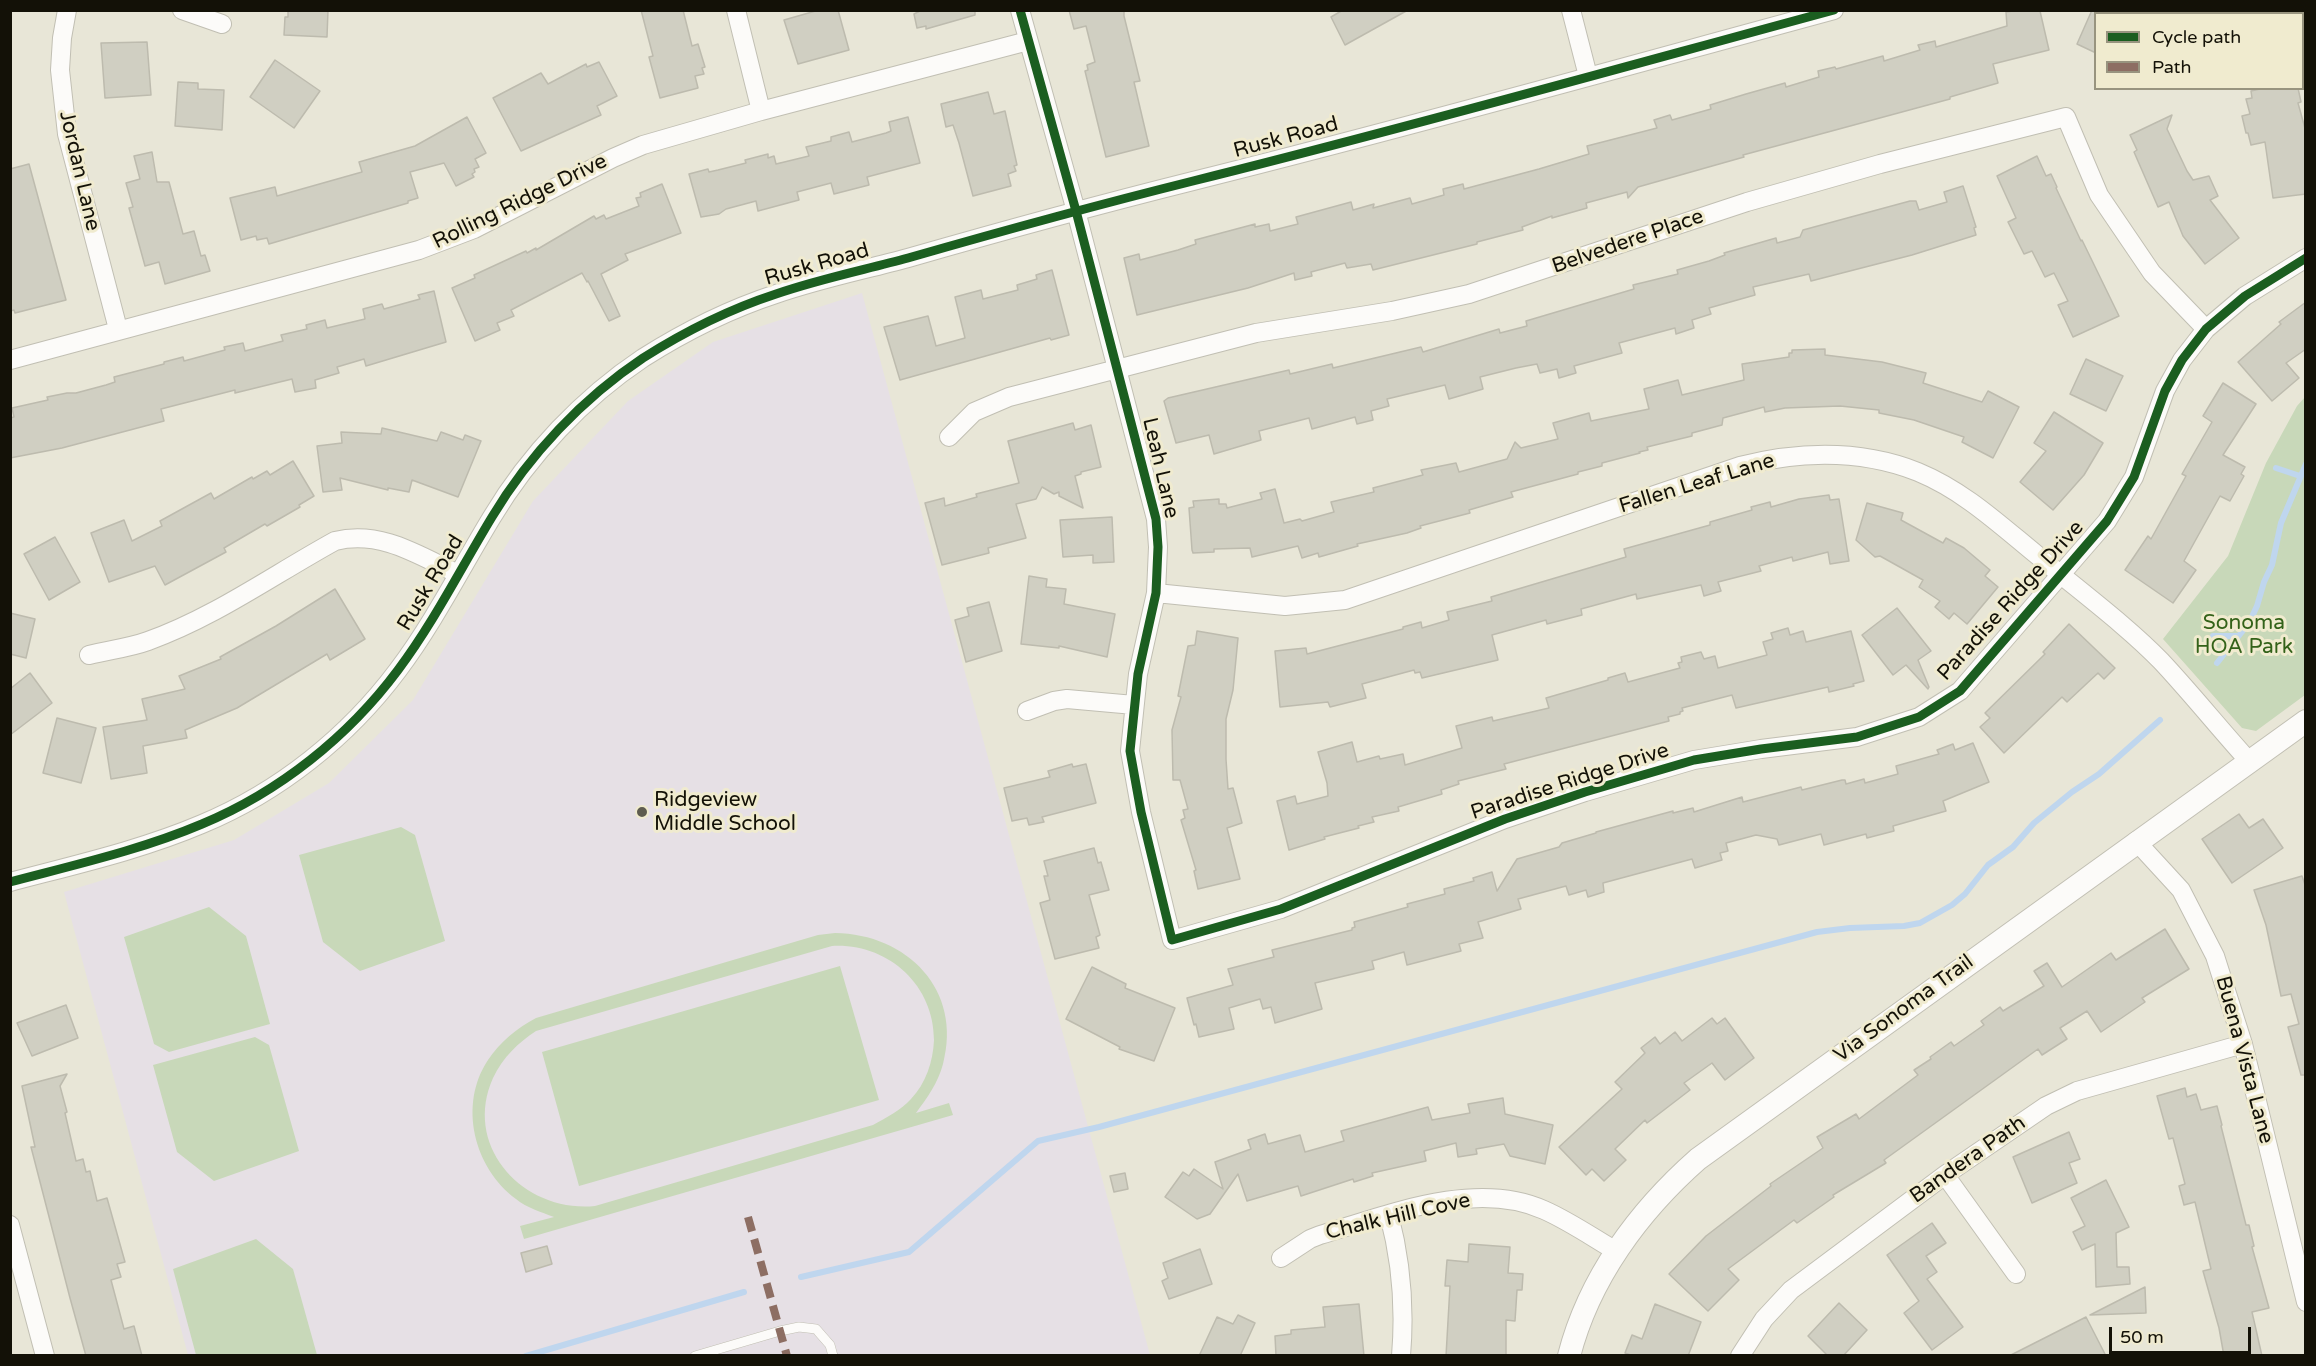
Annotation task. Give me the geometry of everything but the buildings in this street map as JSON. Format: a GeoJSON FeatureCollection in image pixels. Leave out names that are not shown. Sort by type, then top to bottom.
{"type":"FeatureCollection","features":[{"type":"Feature","properties":{"kind":"street","name":"Jordan Lane"},"geometry":{"type":"LineString","coordinates":[[67,10],[60,70],[67,134],[118,329]]}},
{"type":"Feature","properties":{"kind":"street"},"geometry":{"type":"LineString","coordinates":[[182,10],[222,24]]}},
{"type":"Feature","properties":{"kind":"street"},"geometry":{"type":"LineString","coordinates":[[736,10],[761,111]]}},
{"type":"Feature","properties":{"kind":"street","name":"Leah Lane"},"geometry":{"type":"LineString","coordinates":[[1020,10],[1118,368],[1155,519],[1158,547],[1156,593],[1138,674],[1130,751],[1141,812],[1172,940]]}},
{"type":"Feature","properties":{"kind":"street"},"geometry":{"type":"LineString","coordinates":[[1571,10],[1588,76]]}},
{"type":"Feature","properties":{"kind":"street","name":"Rusk Road"},"geometry":{"type":"LineString","coordinates":[[10,882],[175,835],[236,808],[293,773],[332,742],[398,671],[424,632],[495,512],[550,439],[600,392],[651,354],[720,316],[774,294],[1076,211],[1834,10]]}},
{"type":"Feature","properties":{"kind":"street","name":"Rolling Ridge Drive"},"geometry":{"type":"LineString","coordinates":[[10,360],[447,241],[643,145],[761,111],[1028,41]]}},
{"type":"Feature","properties":{"kind":"street","name":"Belvedere Place"},"geometry":{"type":"LineString","coordinates":[[949,436],[974,412],[988,405],[1118,368],[1256,333],[1392,311],[1469,294],[1747,202],[1880,164],[2066,117],[2099,195],[2152,273],[2206,329]]}},
{"type":"Feature","properties":{"kind":"street","name":"Paradise Ridge Drive"},"geometry":{"type":"LineString","coordinates":[[1172,940],[1281,909],[1505,819],[1585,792],[1694,760],[1857,737],[1919,717],[1959,691],[2107,521],[2134,477],[2165,392],[2182,360],[2206,329],[2245,296],[2306,258]]}},
{"type":"Feature","properties":{"kind":"street","name":"Fallen Leaf Lane"},"geometry":{"type":"LineString","coordinates":[[1156,593],[1285,606],[1345,600],[1740,466],[1774,458],[1814,453],[1879,460],[1917,472],[1941,483],[1977,506],[2160,660],[2248,760]]}},
{"type":"Feature","properties":{"kind":"street"},"geometry":{"type":"LineString","coordinates":[[89,655],[146,642],[190,623],[235,601],[335,541],[348,538],[381,540],[398,545],[458,574]]}},
{"type":"Feature","properties":{"kind":"street"},"geometry":{"type":"LineString","coordinates":[[1027,711],[1054,701],[1067,699],[1134,705]]}},
{"type":"Feature","properties":{"kind":"street","name":"Via Sonoma Trail"},"geometry":{"type":"LineString","coordinates":[[1569,1356],[1586,1307],[1616,1251],[1655,1200],[1698,1159],[2248,760],[2306,721]]}},
{"type":"Feature","properties":{"kind":"street","name":"Buena Vista Lane"},"geometry":{"type":"LineString","coordinates":[[2136,841],[2181,890],[2215,956],[2243,1044],[2306,1302]]}},
{"type":"Feature","properties":{"kind":"street","name":"Bandera Path"},"geometry":{"type":"LineString","coordinates":[[1740,1356],[1764,1319],[1791,1290],[1945,1175],[2046,1106],[2063,1096],[2101,1083],[2243,1044]]}},
{"type":"Feature","properties":{"kind":"street"},"geometry":{"type":"LineString","coordinates":[[1945,1175],[2016,1274]]}},
{"type":"Feature","properties":{"kind":"street","name":"Chalk Hill Cove"},"geometry":{"type":"LineString","coordinates":[[1281,1258],[1310,1239],[1389,1215],[1467,1197],[1501,1198],[1544,1209],[1616,1251]]}},
{"type":"Feature","properties":{"kind":"street"},"geometry":{"type":"LineString","coordinates":[[1389,1215],[1396,1240],[1401,1290],[1401,1356]]}},
{"type":"Feature","properties":{"kind":"street"},"geometry":{"type":"LineString","coordinates":[[10,1225],[45,1356]]}},
{"type":"Feature","properties":{"kind":"lane"},"geometry":{"type":"LineString","coordinates":[[695,1356],[799,1327],[816,1329],[830,1345],[833,1356]]}},
{"type":"Feature","properties":{"kind":"shaded area","name":"Ridgeview Middle School"},"geometry":{"type":"Polygon","coordinates":[[[862,293],[1150,1355],[188,1355],[64,892],[234,840],[329,783],[413,700],[533,501],[628,401],[713,342],[862,293]]]}},
{"type":"Feature","properties":{"kind":"green space","name":"Sonoma HOA Park"},"geometry":{"type":"Polygon","coordinates":[[[2305,397],[2305,695],[2256,731],[2242,728],[2163,639],[2228,556],[2266,463],[2297,406],[2305,397]]]}},
{"type":"Feature","properties":{"kind":"green space"},"geometry":{"type":"Polygon","coordinates":[[[401,827],[415,835],[445,941],[360,971],[323,942],[299,855],[401,827]]]}},
{"type":"Feature","properties":{"kind":"green space"},"geometry":{"type":"Polygon","coordinates":[[[209,907],[246,936],[270,1024],[169,1052],[154,1044],[124,937],[209,907]]]}},
{"type":"Feature","properties":{"kind":"green space"},"geometry":{"type":"Polygon","coordinates":[[[835,933],[861,936],[885,943],[906,955],[924,971],[937,990],[945,1012],[947,1037],[943,1064],[938,1078],[916,1113],[949,1103],[953,1115],[524,1239],[520,1226],[554,1217],[525,1205],[502,1186],[490,1171],[475,1135],[474,1096],[479,1078],[488,1060],[503,1041],[536,1018],[818,935],[835,933]],[[832,946],[536,1031],[523,1040],[501,1063],[493,1078],[486,1104],[486,1128],[493,1151],[506,1170],[523,1187],[545,1199],[569,1205],[595,1206],[873,1125],[883,1120],[907,1103],[925,1079],[934,1040],[932,1020],[926,1001],[904,971],[871,952],[852,947],[832,946]]]}},
{"type":"Feature","properties":{"kind":"green space"},"geometry":{"type":"Polygon","coordinates":[[[840,966],[879,1100],[579,1186],[542,1052],[840,966]]]}},
{"type":"Feature","properties":{"kind":"green space"},"geometry":{"type":"Polygon","coordinates":[[[255,1037],[269,1045],[299,1151],[214,1181],[177,1152],[153,1065],[255,1037]]]}},
{"type":"Feature","properties":{"kind":"green space"},"geometry":{"type":"Polygon","coordinates":[[[256,1239],[293,1269],[317,1355],[196,1355],[173,1269],[256,1239]]]}},
{"type":"Feature","properties":{"kind":"waterway"},"geometry":{"type":"LineString","coordinates":[[2217,663],[2249,623],[2257,606],[2272,565],[2281,523],[2306,464]]}},
{"type":"Feature","properties":{"kind":"waterway"},"geometry":{"type":"LineString","coordinates":[[2276,468],[2300,476]]}},
{"type":"Feature","properties":{"kind":"waterway"},"geometry":{"type":"LineString","coordinates":[[2213,636],[2238,636]]}},
{"type":"Feature","properties":{"kind":"waterway"},"geometry":{"type":"LineString","coordinates":[[801,1277],[909,1252],[1038,1141],[1099,1127],[1817,932],[1920,923],[1952,905],[1965,894],[1988,865],[2013,847],[2034,823],[2072,792],[2099,774],[2160,720]]}},
{"type":"Feature","properties":{"kind":"waterway"},"geometry":{"type":"LineString","coordinates":[[526,1356],[744,1292]]}},
{"type":"Feature","properties":{"kind":"marked path"},"geometry":{"type":"LineString","coordinates":[[748,1217],[787,1356]]}},
{"type":"Feature","properties":{"kind":"cycle path"},"geometry":{"type":"LineString","coordinates":[[1020,10],[1076,211],[1156,519],[1158,547],[1156,593],[1138,674],[1130,751],[1141,812],[1172,940],[1281,909],[1505,819],[1585,792],[1694,760],[1857,737],[1919,717],[1960,691],[2107,521],[2134,477],[2165,391],[2182,360],[2206,329],[2245,296],[2306,258]]}},
{"type":"Feature","properties":{"kind":"cycle path"},"geometry":{"type":"LineString","coordinates":[[10,882],[131,849],[202,824],[258,796],[310,760],[357,718],[398,670],[435,614],[507,494],[540,450],[599,391],[643,358],[691,330],[759,300],[809,284],[1834,10]]}},
{"type":"Feature","properties":{"kind":"place","name":"Ridgeview Middle School"},"geometry":{"type":"Point","coordinates":[642,812]}}]}
